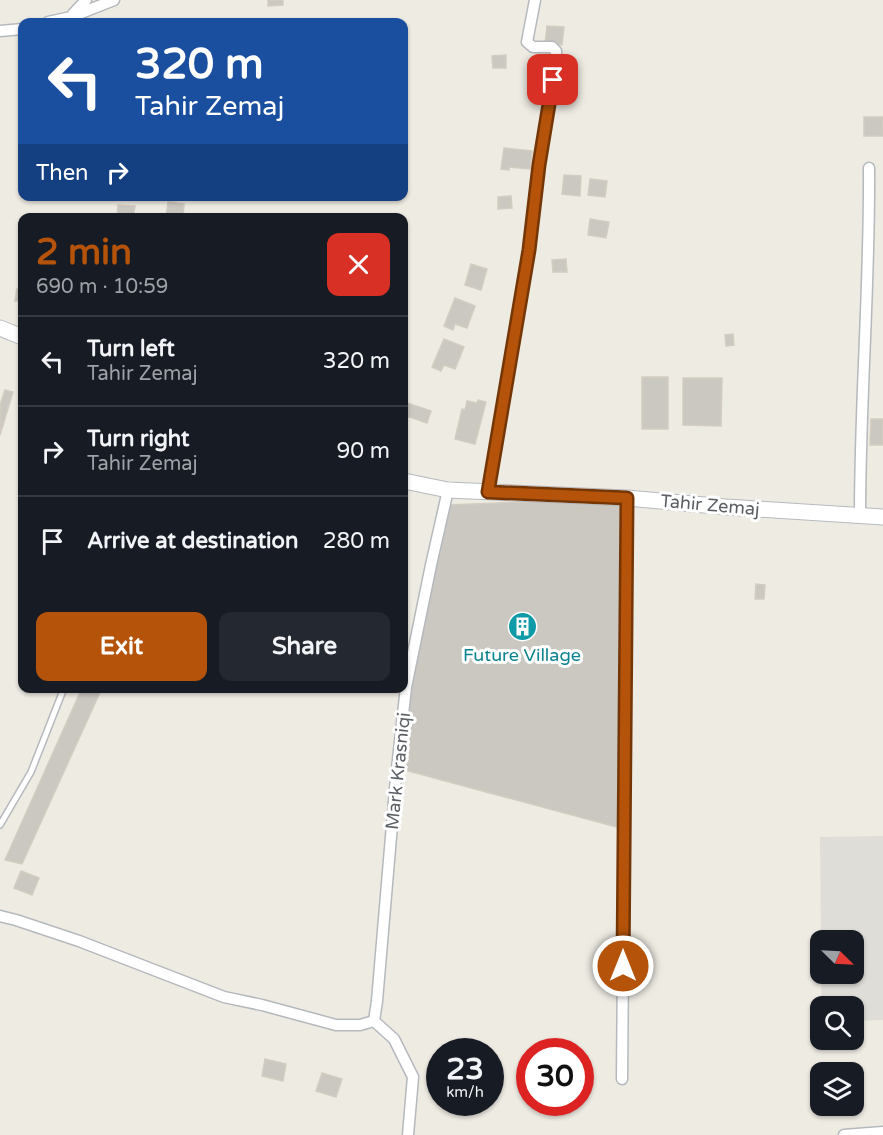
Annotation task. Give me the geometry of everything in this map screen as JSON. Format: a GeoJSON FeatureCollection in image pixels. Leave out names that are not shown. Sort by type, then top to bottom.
{"type":"FeatureCollection","features":[{"type":"Feature","properties":{"kind":"main road"},"geometry":{"type":"LineString","coordinates":[[0,328],[18,335]]}},
{"type":"Feature","properties":{"kind":"main road","name":"Tahir Zemaj"},"geometry":{"type":"LineString","coordinates":[[408,482],[448,490],[627,498],[883,517]]}},
{"type":"Feature","properties":{"kind":"street"},"geometry":{"type":"LineString","coordinates":[[71,17],[86,0]]}},
{"type":"Feature","properties":{"kind":"street"},"geometry":{"type":"LineString","coordinates":[[66,18],[114,0]]}},
{"type":"Feature","properties":{"kind":"street"},"geometry":{"type":"LineString","coordinates":[[488,492],[529,250],[539,165],[556,58],[556,51],[552,47],[533,47],[527,42],[535,0]]}},
{"type":"Feature","properties":{"kind":"street"},"geometry":{"type":"LineString","coordinates":[[0,31],[18,29]]}},
{"type":"Feature","properties":{"kind":"street"},"geometry":{"type":"LineString","coordinates":[[860,515],[860,443],[870,217],[869,168]]}},
{"type":"Feature","properties":{"kind":"street","name":"Mark Krasniqi"},"geometry":{"type":"LineString","coordinates":[[408,677],[430,565],[448,490]]}},
{"type":"Feature","properties":{"kind":"street"},"geometry":{"type":"LineString","coordinates":[[622,1079],[627,498]]}},
{"type":"Feature","properties":{"kind":"street","name":"Mark Krasniqi"},"geometry":{"type":"LineString","coordinates":[[374,1021],[405,693]]}},
{"type":"Feature","properties":{"kind":"street"},"geometry":{"type":"LineString","coordinates":[[0,916],[80,941],[224,997],[336,1026],[360,1025],[374,1021],[394,1039],[413,1077],[408,1135]]}},
{"type":"Feature","properties":{"kind":"street"},"geometry":{"type":"LineString","coordinates":[[844,1135],[883,1132]]}},
{"type":"Feature","properties":{"kind":"lane"},"geometry":{"type":"LineString","coordinates":[[0,825],[31,772],[62,693]]}},
{"type":"Feature","properties":{"kind":"shaded area"},"geometry":{"type":"Polygon","coordinates":[[[883,836],[883,1020],[864,1021],[864,996],[822,996],[821,984],[864,984],[864,930],[821,930],[820,837],[883,836]]]}},
{"type":"Feature","properties":{"kind":"building"},"geometry":{"type":"Polygon","coordinates":[[[268,0],[283,0],[283,5],[268,6],[268,0]]]}},
{"type":"Feature","properties":{"kind":"building"},"geometry":{"type":"Polygon","coordinates":[[[547,26],[564,27],[562,45],[545,44],[547,26]]]}},
{"type":"Feature","properties":{"kind":"building"},"geometry":{"type":"Polygon","coordinates":[[[506,55],[506,68],[493,68],[492,56],[506,55]]]}},
{"type":"Feature","properties":{"kind":"building"},"geometry":{"type":"Polygon","coordinates":[[[864,117],[883,117],[883,136],[864,136],[864,117]]]}},
{"type":"Feature","properties":{"kind":"building"},"geometry":{"type":"Polygon","coordinates":[[[504,148],[532,151],[530,169],[509,167],[509,170],[501,169],[504,148]]]}},
{"type":"Feature","properties":{"kind":"building"},"geometry":{"type":"Polygon","coordinates":[[[564,175],[581,176],[580,196],[562,194],[564,175]]]}},
{"type":"Feature","properties":{"kind":"building"},"geometry":{"type":"Polygon","coordinates":[[[590,179],[607,181],[605,197],[588,195],[590,179]]]}},
{"type":"Feature","properties":{"kind":"building"},"geometry":{"type":"Polygon","coordinates":[[[511,196],[512,208],[498,209],[498,197],[511,196]]]}},
{"type":"Feature","properties":{"kind":"building"},"geometry":{"type":"Polygon","coordinates":[[[168,202],[184,204],[183,213],[167,213],[168,202]]]}},
{"type":"Feature","properties":{"kind":"building"},"geometry":{"type":"Polygon","coordinates":[[[118,205],[135,206],[134,213],[117,213],[118,205]]]}},
{"type":"Feature","properties":{"kind":"building"},"geometry":{"type":"Polygon","coordinates":[[[590,219],[609,222],[606,238],[588,235],[590,219]]]}},
{"type":"Feature","properties":{"kind":"building"},"geometry":{"type":"Polygon","coordinates":[[[566,259],[567,272],[553,272],[552,260],[566,259]]]}},
{"type":"Feature","properties":{"kind":"building"},"geometry":{"type":"Polygon","coordinates":[[[471,264],[487,269],[481,290],[465,285],[471,264]]]}},
{"type":"Feature","properties":{"kind":"building"},"geometry":{"type":"Polygon","coordinates":[[[17,289],[18,289],[18,301],[15,301],[17,289]]]}},
{"type":"Feature","properties":{"kind":"building"},"geometry":{"type":"Polygon","coordinates":[[[455,298],[475,306],[467,328],[455,324],[453,330],[444,326],[455,298]]]}},
{"type":"Feature","properties":{"kind":"building"},"geometry":{"type":"Polygon","coordinates":[[[733,334],[734,345],[726,346],[725,335],[733,334]]]}},
{"type":"Feature","properties":{"kind":"building"},"geometry":{"type":"Polygon","coordinates":[[[444,339],[464,347],[455,369],[444,365],[441,371],[432,367],[444,339]]]}},
{"type":"Feature","properties":{"kind":"building"},"geometry":{"type":"Polygon","coordinates":[[[642,377],[668,377],[668,429],[642,429],[642,377]]]}},
{"type":"Feature","properties":{"kind":"building"},"geometry":{"type":"Polygon","coordinates":[[[683,378],[722,378],[721,426],[683,425],[683,378]]]}},
{"type":"Feature","properties":{"kind":"building"},"geometry":{"type":"Polygon","coordinates":[[[5,390],[13,392],[0,435],[0,405],[5,390]]]}},
{"type":"Feature","properties":{"kind":"building"},"geometry":{"type":"Polygon","coordinates":[[[478,400],[486,402],[475,444],[455,439],[462,409],[465,410],[467,401],[477,403],[478,400]]]}},
{"type":"Feature","properties":{"kind":"building"},"geometry":{"type":"Polygon","coordinates":[[[408,403],[431,411],[427,423],[408,416],[408,403]]]}},
{"type":"Feature","properties":{"kind":"building"},"geometry":{"type":"Polygon","coordinates":[[[871,419],[883,419],[883,445],[870,445],[871,419]]]}},
{"type":"Feature","properties":{"kind":"building","name":"Future Village"},"geometry":{"type":"Polygon","coordinates":[[[627,498],[624,829],[397,768],[431,565],[447,505],[627,498]]]}},
{"type":"Feature","properties":{"kind":"building"},"geometry":{"type":"Polygon","coordinates":[[[756,584],[765,585],[764,599],[755,599],[756,584]]]}},
{"type":"Feature","properties":{"kind":"building"},"geometry":{"type":"Polygon","coordinates":[[[80,693],[100,693],[22,864],[5,860],[80,693]]]}},
{"type":"Feature","properties":{"kind":"building"},"geometry":{"type":"Polygon","coordinates":[[[21,871],[39,878],[32,895],[14,888],[21,871]]]}},
{"type":"Feature","properties":{"kind":"building"},"geometry":{"type":"Polygon","coordinates":[[[265,1059],[286,1064],[283,1081],[262,1076],[265,1059]]]}},
{"type":"Feature","properties":{"kind":"building"},"geometry":{"type":"Polygon","coordinates":[[[322,1073],[342,1079],[336,1097],[316,1091],[322,1073]]]}},
{"type":"Feature","properties":{"kind":"place","name":"Future Village"},"geometry":{"type":"Point","coordinates":[522,626]}},
{"type":"Feature","properties":{"kind":"route"},"geometry":{"type":"LineString","coordinates":[[553,80],[539,165],[529,250],[488,492],[627,498],[623,966]]}}]}
